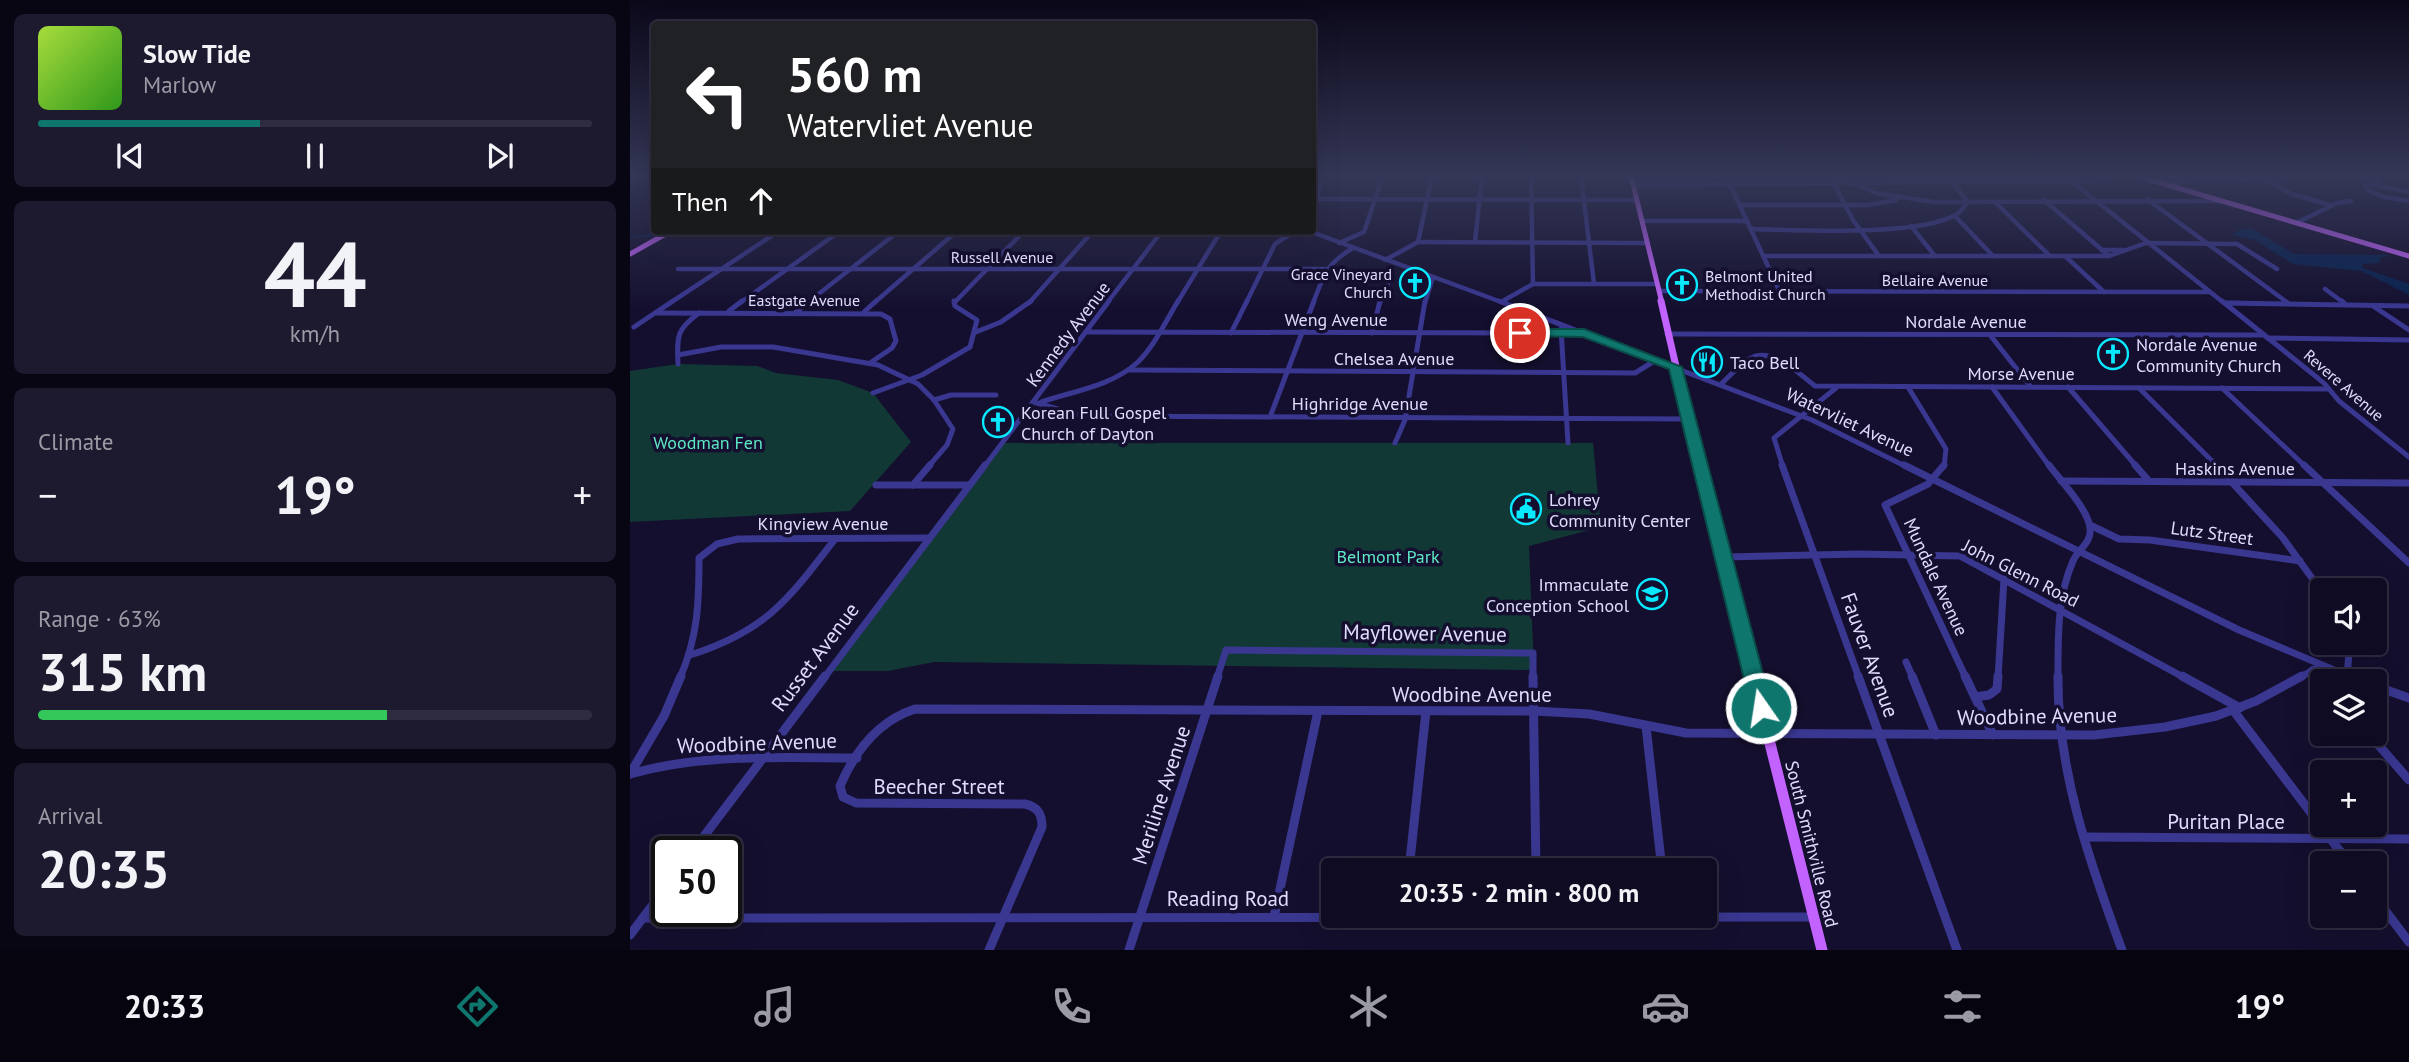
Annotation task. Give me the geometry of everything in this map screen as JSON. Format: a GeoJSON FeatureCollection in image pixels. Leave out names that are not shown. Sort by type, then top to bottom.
{"type":"FeatureCollection","features":[{"type":"Feature","properties":{"kind":"main road"},"geometry":{"type":"LineString","coordinates":[[2287,220],[2409,256]]}},
{"type":"Feature","properties":{"kind":"main road","name":"South Smithville Road"},"geometry":{"type":"LineString","coordinates":[[1643,221],[1675,367],[1822,950]]}},
{"type":"Feature","properties":{"kind":"main road"},"geometry":{"type":"LineString","coordinates":[[631,255],[661,235]]}},
{"type":"Feature","properties":{"kind":"street"},"geometry":{"type":"LineString","coordinates":[[1339,243],[1364,232],[1368,220]]}},
{"type":"Feature","properties":{"kind":"street"},"geometry":{"type":"LineString","coordinates":[[1418,242],[1423,220]]}},
{"type":"Feature","properties":{"kind":"street"},"geometry":{"type":"LineString","coordinates":[[1475,242],[1477,220]]}},
{"type":"Feature","properties":{"kind":"street"},"geometry":{"type":"LineString","coordinates":[[1531,220],[1533,284]]}},
{"type":"Feature","properties":{"kind":"street"},"geometry":{"type":"LineString","coordinates":[[1586,220],[1594,284]]}},
{"type":"Feature","properties":{"kind":"street"},"geometry":{"type":"LineString","coordinates":[[1855,220],[1879,256]]}},
{"type":"Feature","properties":{"kind":"street"},"geometry":{"type":"LineString","coordinates":[[1751,229],[1860,229],[1911,226],[1939,220]]}},
{"type":"Feature","properties":{"kind":"street"},"geometry":{"type":"LineString","coordinates":[[1958,220],[1993,256]]}},
{"type":"Feature","properties":{"kind":"street"},"geometry":{"type":"LineString","coordinates":[[2014,220],[2050,256]]}},
{"type":"Feature","properties":{"kind":"street"},"geometry":{"type":"LineString","coordinates":[[2066,220],[2109,256]]}},
{"type":"Feature","properties":{"kind":"street","name":"Revere Avenue"},"geometry":{"type":"LineString","coordinates":[[2121,220],[2409,457]]}},
{"type":"Feature","properties":{"kind":"street"},"geometry":{"type":"LineString","coordinates":[[2175,220],[2290,304]]}},
{"type":"Feature","properties":{"kind":"street"},"geometry":{"type":"LineString","coordinates":[[2296,223],[2301,220]]}},
{"type":"Feature","properties":{"kind":"street"},"geometry":{"type":"LineString","coordinates":[[1643,221],[1747,221],[1780,292]]}},
{"type":"Feature","properties":{"kind":"street"},"geometry":{"type":"LineString","coordinates":[[1911,226],[1936,256]]}},
{"type":"Feature","properties":{"kind":"street","name":"Watervliet Avenue"},"geometry":{"type":"LineString","coordinates":[[1316,234],[1721,384],[1800,416],[2320,669]]}},
{"type":"Feature","properties":{"kind":"street"},"geometry":{"type":"LineString","coordinates":[[634,327],[773,235]]}},
{"type":"Feature","properties":{"kind":"street"},"geometry":{"type":"LineString","coordinates":[[727,313],[835,235]]}},
{"type":"Feature","properties":{"kind":"street"},"geometry":{"type":"LineString","coordinates":[[795,313],[894,235]]}},
{"type":"Feature","properties":{"kind":"street"},"geometry":{"type":"LineString","coordinates":[[864,312],[952,235]]}},
{"type":"Feature","properties":{"kind":"street"},"geometry":{"type":"LineString","coordinates":[[873,393],[912,379],[972,344],[976,332],[976,318],[955,306],[954,301],[1020,235]]}},
{"type":"Feature","properties":{"kind":"street"},"geometry":{"type":"LineString","coordinates":[[976,332],[1019,313],[1089,235]]}},
{"type":"Feature","properties":{"kind":"street","name":"Kennedy Avenue"},"geometry":{"type":"LineString","coordinates":[[969,485],[1159,235]]}},
{"type":"Feature","properties":{"kind":"street"},"geometry":{"type":"LineString","coordinates":[[1041,402],[1093,388],[1129,370],[1143,356],[1159,332],[1219,235]]}},
{"type":"Feature","properties":{"kind":"street"},"geometry":{"type":"LineString","coordinates":[[1231,332],[1275,244],[1288,235]]}},
{"type":"Feature","properties":{"kind":"street"},"geometry":{"type":"LineString","coordinates":[[1385,260],[1418,242],[1648,243]]}},
{"type":"Feature","properties":{"kind":"street"},"geometry":{"type":"LineString","coordinates":[[1763,256],[2109,256],[2149,243],[2237,244],[2277,269]]}},
{"type":"Feature","properties":{"kind":"street"},"geometry":{"type":"LineString","coordinates":[[1270,417],[1326,269],[1334,258],[1353,248]]}},
{"type":"Feature","properties":{"kind":"street"},"geometry":{"type":"LineString","coordinates":[[2101,250],[2126,251]]}},
{"type":"Feature","properties":{"kind":"street"},"geometry":{"type":"LineString","coordinates":[[2065,256],[2104,292]]}},
{"type":"Feature","properties":{"kind":"street","name":"Russell Avenue"},"geometry":{"type":"LineString","coordinates":[[678,269],[1326,269]]}},
{"type":"Feature","properties":{"kind":"street"},"geometry":{"type":"LineString","coordinates":[[1395,443],[1404,417],[1427,289],[1433,277]]}},
{"type":"Feature","properties":{"kind":"street"},"geometry":{"type":"LineString","coordinates":[[1372,333],[1383,290],[1389,281]]}},
{"type":"Feature","properties":{"kind":"street","name":"Bellaire Avenue"},"geometry":{"type":"LineString","coordinates":[[1501,302],[1533,284],[1780,292],[2210,292]]}},
{"type":"Feature","properties":{"kind":"street"},"geometry":{"type":"LineString","coordinates":[[2325,289],[2347,305]]}},
{"type":"Feature","properties":{"kind":"street"},"geometry":{"type":"LineString","coordinates":[[2224,303],[2409,306]]}},
{"type":"Feature","properties":{"kind":"street"},"geometry":{"type":"LineString","coordinates":[[2372,305],[2409,330]]}},
{"type":"Feature","properties":{"kind":"street","name":"Eastgate Avenue"},"geometry":{"type":"LineString","coordinates":[[657,313],[864,312],[888,316],[897,338],[892,348],[870,363]]}},
{"type":"Feature","properties":{"kind":"street"},"geometry":{"type":"LineString","coordinates":[[678,364],[675,341],[678,333],[699,313]]}},
{"type":"Feature","properties":{"kind":"street"},"geometry":{"type":"LineString","coordinates":[[1561,324],[1568,443]]}},
{"type":"Feature","properties":{"kind":"street","name":"Weng Avenue"},"geometry":{"type":"LineString","coordinates":[[1087,332],[1584,333]]}},
{"type":"Feature","properties":{"kind":"street","name":"Nordale Avenue"},"geometry":{"type":"LineString","coordinates":[[1667,334],[2409,340]]}},
{"type":"Feature","properties":{"kind":"street"},"geometry":{"type":"LineString","coordinates":[[1990,335],[2031,387]]}},
{"type":"Feature","properties":{"kind":"street"},"geometry":{"type":"LineString","coordinates":[[678,355],[721,347],[773,347],[820,357],[870,363],[912,379],[934,400],[952,424],[953,434],[913,485]]}},
{"type":"Feature","properties":{"kind":"street"},"geometry":{"type":"LineString","coordinates":[[1721,384],[1753,356],[1759,355],[1779,362],[1827,393]]}},
{"type":"Feature","properties":{"kind":"street","name":"Chelsea Avenue"},"geometry":{"type":"LineString","coordinates":[[1129,370],[1635,373],[1656,360]]}},
{"type":"Feature","properties":{"kind":"street","name":"Morse Avenue"},"geometry":{"type":"LineString","coordinates":[[1815,386],[2329,390]]}},
{"type":"Feature","properties":{"kind":"street","name":"Morse Avenue"},"geometry":{"type":"LineString","coordinates":[[1827,393],[1838,387]]}},
{"type":"Feature","properties":{"kind":"street"},"geometry":{"type":"LineString","coordinates":[[1908,387],[1946,449],[1946,464],[1933,479]]}},
{"type":"Feature","properties":{"kind":"street"},"geometry":{"type":"LineString","coordinates":[[1992,387],[2085,514],[2090,525],[2090,537],[2077,551],[2060,609],[2057,663],[2062,736],[2073,798],[2122,950]]}},
{"type":"Feature","properties":{"kind":"street"},"geometry":{"type":"LineString","coordinates":[[2068,387],[2149,481]]}},
{"type":"Feature","properties":{"kind":"street"},"geometry":{"type":"LineString","coordinates":[[2139,387],[2230,482],[2301,561],[2313,578]]}},
{"type":"Feature","properties":{"kind":"street"},"geometry":{"type":"LineString","coordinates":[[2222,388],[2409,563]]}},
{"type":"Feature","properties":{"kind":"street","name":"Fauver Avenue"},"geometry":{"type":"LineString","coordinates":[[1827,393],[1773,440],[1957,950]]}},
{"type":"Feature","properties":{"kind":"street"},"geometry":{"type":"LineString","coordinates":[[934,400],[951,395],[996,395]]}},
{"type":"Feature","properties":{"kind":"street","name":"Highridge Avenue"},"geometry":{"type":"LineString","coordinates":[[1033,402],[1041,402],[1066,412],[1100,416],[1689,418]]}},
{"type":"Feature","properties":{"kind":"street","name":"Mundale Avenue"},"geometry":{"type":"LineString","coordinates":[[1933,479],[1914,492],[1885,505],[1993,735]]}},
{"type":"Feature","properties":{"kind":"street","name":"Haskins Avenue"},"geometry":{"type":"LineString","coordinates":[[2061,481],[2408,483]]}},
{"type":"Feature","properties":{"kind":"street"},"geometry":{"type":"LineString","coordinates":[[876,485],[969,485]]}},
{"type":"Feature","properties":{"kind":"street","name":"Russet Avenue"},"geometry":{"type":"LineString","coordinates":[[704,836],[969,485]]}},
{"type":"Feature","properties":{"kind":"street","name":"Lutz Street"},"geometry":{"type":"LineString","coordinates":[[2090,525],[2119,539],[2150,540],[2301,561]]}},
{"type":"Feature","properties":{"kind":"street","name":"Kingview Avenue"},"geometry":{"type":"LineString","coordinates":[[690,655],[699,617],[697,562],[701,555],[717,544],[738,538],[929,538]]}},
{"type":"Feature","properties":{"kind":"street"},"geometry":{"type":"LineString","coordinates":[[630,774],[664,716],[690,655],[740,638],[769,620],[835,538]]}},
{"type":"Feature","properties":{"kind":"street","name":"John Glenn Road"},"geometry":{"type":"LineString","coordinates":[[1724,557],[1908,554],[1960,556],[2060,609],[2236,709],[2340,851]]}},
{"type":"Feature","properties":{"kind":"street"},"geometry":{"type":"LineString","coordinates":[[1975,697],[1989,695],[1997,689],[2004,579]]}},
{"type":"Feature","properties":{"kind":"street","name":"Meriline Avenue"},"geometry":{"type":"LineString","coordinates":[[1129,950],[1226,650]]}},
{"type":"Feature","properties":{"kind":"street","name":"Mayflower Avenue"},"geometry":{"type":"LineString","coordinates":[[1226,650],[1533,653],[1536,858]]}},
{"type":"Feature","properties":{"kind":"street"},"geometry":{"type":"LineString","coordinates":[[1906,662],[1936,735]]}},
{"type":"Feature","properties":{"kind":"street","name":"Woodbine Avenue"},"geometry":{"type":"LineString","coordinates":[[630,774],[686,760],[856,758],[883,724],[899,714],[915,709],[1534,712],[1589,715],[1686,733],[2062,736],[2150,729],[2236,709],[2316,668]]}},
{"type":"Feature","properties":{"kind":"street"},"geometry":{"type":"LineString","coordinates":[[2387,690],[2409,698]]}},
{"type":"Feature","properties":{"kind":"street"},"geometry":{"type":"LineString","coordinates":[[1274,917],[1318,711]]}},
{"type":"Feature","properties":{"kind":"street"},"geometry":{"type":"LineString","coordinates":[[1410,858],[1426,711]]}},
{"type":"Feature","properties":{"kind":"street"},"geometry":{"type":"LineString","coordinates":[[1646,726],[1661,858]]}},
{"type":"Feature","properties":{"kind":"street"},"geometry":{"type":"LineString","coordinates":[[2379,746],[2409,780]]}},
{"type":"Feature","properties":{"kind":"street","name":"Beecher Street"},"geometry":{"type":"LineString","coordinates":[[856,758],[840,786],[843,797],[849,801],[1025,804],[1038,809],[1043,820],[1042,827],[1004,917]]}},
{"type":"Feature","properties":{"kind":"street","name":"Puritan Place"},"geometry":{"type":"LineString","coordinates":[[2084,837],[2409,839]]}},
{"type":"Feature","properties":{"kind":"street"},"geometry":{"type":"LineString","coordinates":[[630,935],[651,907]]}},
{"type":"Feature","properties":{"kind":"street"},"geometry":{"type":"LineString","coordinates":[[2387,913],[2409,942]]}},
{"type":"Feature","properties":{"kind":"street","name":"Reading Road"},"geometry":{"type":"LineString","coordinates":[[1717,916],[1814,917]]}},
{"type":"Feature","properties":{"kind":"street"},"geometry":{"type":"LineString","coordinates":[[989,950],[1004,917]]}},
{"type":"Feature","properties":{"kind":"street","name":"Reading Road"},"geometry":{"type":"LineString","coordinates":[[643,918],[1321,917]]}},
{"type":"Feature","properties":{"kind":"green space","name":"Woodman Fen"},"geometry":{"type":"Polygon","coordinates":[[[678,364],[757,366],[776,373],[838,380],[873,393],[911,442],[850,511],[630,522],[630,371],[678,364]]]}},
{"type":"Feature","properties":{"kind":"green space","name":"Belmont Park"},"geometry":{"type":"Polygon","coordinates":[[[1003,443],[1593,443],[1601,527],[1529,546],[1534,670],[934,662],[888,671],[828,671],[1003,443]]]}},
{"type":"Feature","properties":{"kind":"water"},"geometry":{"type":"Polygon","coordinates":[[[2251,228],[2294,254],[2387,255],[2389,256],[2380,258],[2379,263],[2363,264],[2362,268],[2409,284],[2409,295],[2362,271],[2293,264],[2255,240],[2231,235],[2241,229],[2251,228]]]}},
{"type":"Feature","properties":{"kind":"waterway"},"geometry":{"type":"LineString","coordinates":[[630,237],[657,235]]}},
{"type":"Feature","properties":{"kind":"place","name":"Grace Vineyard Church"},"geometry":{"type":"Point","coordinates":[1415,283]}},
{"type":"Feature","properties":{"kind":"place","name":"Belmont United Methodist Church"},"geometry":{"type":"Point","coordinates":[1682,285]}},
{"type":"Feature","properties":{"kind":"place","name":"Nordale Avenue Community Church"},"geometry":{"type":"Point","coordinates":[2113,354]}},
{"type":"Feature","properties":{"kind":"place","name":"Taco Bell"},"geometry":{"type":"Point","coordinates":[1707,362]}},
{"type":"Feature","properties":{"kind":"place","name":"Korean Full Gospel Church of Dayton"},"geometry":{"type":"Point","coordinates":[998,422]}},
{"type":"Feature","properties":{"kind":"place","name":"Lohrey Community Center"},"geometry":{"type":"Point","coordinates":[1526,509]}},
{"type":"Feature","properties":{"kind":"place","name":"Immaculate Conception School"},"geometry":{"type":"Point","coordinates":[1652,594]}},
{"type":"Feature","properties":{"kind":"route"},"geometry":{"type":"LineString","coordinates":[[1520,333],[1584,333],[1675,367],[1761,708]]}}]}
